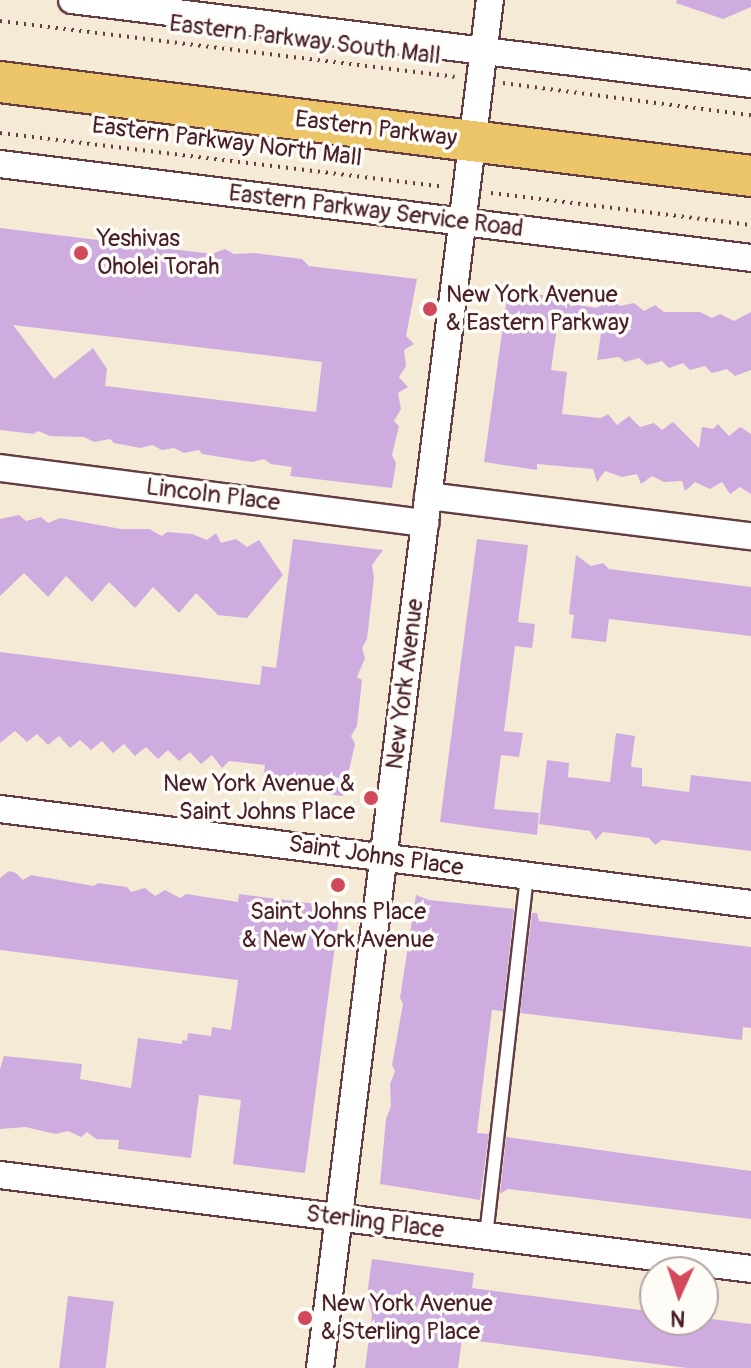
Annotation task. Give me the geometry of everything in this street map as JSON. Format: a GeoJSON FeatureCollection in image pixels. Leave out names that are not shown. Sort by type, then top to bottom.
{"type":"FeatureCollection","features":[{"type":"Feature","properties":{"kind":"main road","name":"Eastern Parkway"},"geometry":{"type":"LineString","coordinates":[[0,82],[751,176]]}},
{"type":"Feature","properties":{"kind":"street"},"geometry":{"type":"LineString","coordinates":[[72,0],[751,84]]}},
{"type":"Feature","properties":{"kind":"street","name":"New York Avenue"},"geometry":{"type":"LineString","coordinates":[[320,1368],[490,0]]}},
{"type":"Feature","properties":{"kind":"street","name":"Eastern Parkway Service Road"},"geometry":{"type":"LineString","coordinates":[[0,164],[751,258]]}},
{"type":"Feature","properties":{"kind":"street","name":"Lincoln Place"},"geometry":{"type":"LineString","coordinates":[[0,468],[425,523]]}},
{"type":"Feature","properties":{"kind":"street"},"geometry":{"type":"LineString","coordinates":[[428,496],[751,536]]}},
{"type":"Feature","properties":{"kind":"street","name":"Saint Johns Place"},"geometry":{"type":"LineString","coordinates":[[0,809],[751,904]]}},
{"type":"Feature","properties":{"kind":"street","name":"Sterling Place"},"geometry":{"type":"LineString","coordinates":[[0,1175],[751,1269]]}},
{"type":"Feature","properties":{"kind":"lane"},"geometry":{"type":"LineString","coordinates":[[486,1236],[527,877]]}},
{"type":"Feature","properties":{"kind":"path","name":"Eastern Parkway South Mall"},"geometry":{"type":"LineString","coordinates":[[0,21],[464,78]]}},
{"type":"Feature","properties":{"kind":"path"},"geometry":{"type":"LineString","coordinates":[[500,82],[751,115]]}},
{"type":"Feature","properties":{"kind":"path","name":"Eastern Parkway North Mall"},"geometry":{"type":"LineString","coordinates":[[0,133],[450,188]]}},
{"type":"Feature","properties":{"kind":"path"},"geometry":{"type":"LineString","coordinates":[[489,192],[751,225]]}},
{"type":"Feature","properties":{"kind":"building"},"geometry":{"type":"Polygon","coordinates":[[[677,0],[751,0],[751,7],[723,19],[676,3],[677,0]]]}},
{"type":"Feature","properties":{"kind":"building"},"geometry":{"type":"Polygon","coordinates":[[[0,228],[212,254],[225,249],[234,254],[254,253],[302,259],[309,266],[417,279],[406,336],[414,344],[404,350],[406,366],[399,377],[408,387],[398,393],[401,409],[394,421],[399,426],[392,455],[396,463],[392,488],[290,476],[292,467],[271,464],[264,459],[252,462],[202,454],[199,450],[184,453],[174,448],[162,450],[152,445],[141,448],[114,443],[110,439],[94,442],[84,437],[50,436],[38,431],[34,434],[0,430],[0,228]],[[13,325],[54,379],[93,348],[107,369],[105,386],[316,412],[322,362],[13,325]]]}},
{"type":"Feature","properties":{"kind":"building"},"geometry":{"type":"Polygon","coordinates":[[[508,290],[561,298],[560,302],[597,308],[611,299],[620,306],[634,303],[644,311],[655,305],[664,312],[700,312],[712,318],[720,314],[734,321],[751,312],[751,370],[735,376],[727,369],[712,373],[705,366],[690,370],[683,363],[669,368],[662,361],[647,365],[639,358],[625,362],[619,357],[597,360],[602,327],[577,323],[574,319],[574,323],[558,321],[551,370],[567,372],[562,414],[601,418],[608,414],[617,425],[629,416],[640,427],[654,423],[662,430],[673,422],[699,448],[702,427],[713,429],[718,424],[729,436],[740,427],[751,434],[751,494],[740,487],[730,494],[722,482],[710,489],[695,482],[685,491],[682,481],[664,482],[652,476],[641,484],[637,474],[622,477],[605,471],[597,482],[593,469],[537,464],[537,470],[484,462],[508,290]]]}},
{"type":"Feature","properties":{"kind":"building"},"geometry":{"type":"Polygon","coordinates":[[[19,515],[26,521],[41,517],[48,523],[60,518],[121,529],[149,529],[162,536],[167,532],[192,534],[207,540],[216,533],[221,543],[236,539],[247,547],[259,540],[283,575],[247,618],[218,615],[196,593],[179,613],[153,587],[135,608],[109,582],[92,602],[66,576],[48,597],[24,573],[0,596],[0,519],[19,515]]]}},
{"type":"Feature","properties":{"kind":"building"},"geometry":{"type":"Polygon","coordinates":[[[293,539],[383,550],[372,565],[374,578],[367,639],[362,648],[365,658],[357,677],[362,680],[357,726],[351,736],[355,744],[343,796],[262,786],[265,765],[229,761],[222,768],[212,755],[201,764],[190,752],[179,761],[168,750],[158,759],[146,747],[135,756],[124,744],[113,753],[102,741],[91,750],[80,740],[70,748],[59,736],[48,745],[37,734],[27,742],[15,731],[0,743],[0,652],[260,685],[262,666],[276,668],[293,539]]]}},
{"type":"Feature","properties":{"kind":"building"},"geometry":{"type":"Polygon","coordinates":[[[477,539],[528,545],[518,622],[535,624],[532,648],[515,646],[504,731],[523,733],[519,757],[501,755],[494,809],[539,813],[537,835],[440,822],[477,539]]]}},
{"type":"Feature","properties":{"kind":"building"},"geometry":{"type":"Polygon","coordinates":[[[576,555],[591,566],[603,563],[609,569],[751,587],[751,636],[609,619],[606,642],[571,638],[574,615],[569,614],[576,555]]]}},
{"type":"Feature","properties":{"kind":"building"},"geometry":{"type":"Polygon","coordinates":[[[616,733],[635,736],[631,767],[642,768],[642,786],[689,792],[691,775],[751,782],[751,851],[662,840],[655,845],[649,838],[603,832],[596,840],[590,831],[539,824],[547,760],[569,763],[568,777],[610,782],[616,733]]]}},
{"type":"Feature","properties":{"kind":"building"},"geometry":{"type":"Polygon","coordinates":[[[9,871],[23,880],[31,875],[94,886],[98,883],[127,887],[131,892],[145,888],[155,896],[165,890],[180,898],[186,894],[238,902],[239,894],[340,907],[305,1173],[233,1164],[241,1100],[199,1095],[191,1158],[118,1149],[119,1140],[96,1139],[87,1132],[81,1137],[68,1131],[56,1134],[25,1127],[0,1129],[0,1069],[4,1056],[82,1064],[80,1079],[131,1088],[138,1038],[182,1044],[182,1040],[187,1041],[188,1033],[211,1036],[212,1027],[231,1030],[238,980],[0,950],[0,878],[9,871]]]}},
{"type":"Feature","properties":{"kind":"building"},"geometry":{"type":"Polygon","coordinates":[[[416,895],[429,900],[514,909],[503,1011],[492,1010],[477,1133],[489,1134],[480,1200],[380,1184],[386,1119],[391,1106],[390,1084],[395,1071],[392,1065],[403,1004],[400,998],[416,895]]]}},
{"type":"Feature","properties":{"kind":"building"},"geometry":{"type":"Polygon","coordinates":[[[532,913],[537,913],[539,921],[751,947],[751,1028],[743,1027],[742,1040],[520,1013],[532,913]]]}},
{"type":"Feature","properties":{"kind":"building"},"geometry":{"type":"Polygon","coordinates":[[[506,1137],[751,1171],[751,1219],[508,1189],[500,1194],[506,1137]]]}},
{"type":"Feature","properties":{"kind":"building"},"geometry":{"type":"Polygon","coordinates":[[[372,1259],[474,1273],[472,1288],[639,1310],[639,1336],[719,1336],[719,1320],[751,1324],[751,1368],[687,1368],[462,1339],[458,1368],[365,1368],[372,1315],[367,1296],[372,1259]]]}},
{"type":"Feature","properties":{"kind":"building"},"geometry":{"type":"Polygon","coordinates":[[[68,1296],[114,1302],[106,1368],[59,1368],[68,1296]]]}},
{"type":"Feature","properties":{"kind":"place","name":"Yeshivas Oholei Torah"},"geometry":{"type":"Point","coordinates":[81,253]}},
{"type":"Feature","properties":{"kind":"place","name":"New York Avenue & Eastern Parkway"},"geometry":{"type":"Point","coordinates":[430,309]}},
{"type":"Feature","properties":{"kind":"place","name":"New York Avenue & Saint Johns Place"},"geometry":{"type":"Point","coordinates":[371,798]}},
{"type":"Feature","properties":{"kind":"place","name":"Saint Johns Place & New York Avenue"},"geometry":{"type":"Point","coordinates":[338,885]}},
{"type":"Feature","properties":{"kind":"place","name":"New York Avenue & Sterling Place"},"geometry":{"type":"Point","coordinates":[305,1318]}}]}
